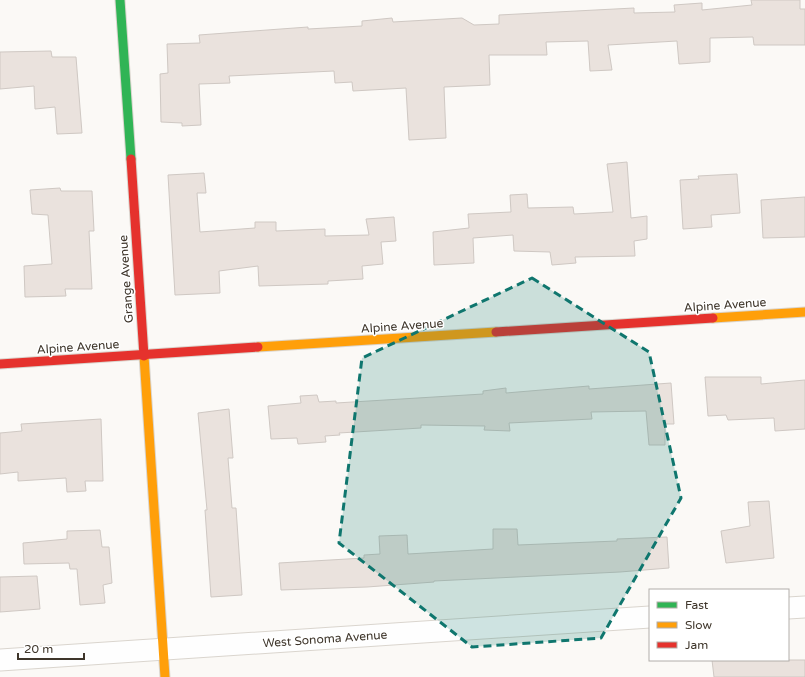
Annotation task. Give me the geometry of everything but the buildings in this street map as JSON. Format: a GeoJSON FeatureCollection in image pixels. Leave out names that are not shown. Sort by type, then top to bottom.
{"type":"FeatureCollection","features":[{"type":"Feature","properties":{"kind":"street","name":"Grange Avenue"},"geometry":{"type":"LineString","coordinates":[[120,0],[165,677]]}},
{"type":"Feature","properties":{"kind":"street","name":"Alpine Avenue"},"geometry":{"type":"LineString","coordinates":[[0,364],[805,312]]}},
{"type":"Feature","properties":{"kind":"street"},"geometry":{"type":"LineString","coordinates":[[789,608],[805,607]]}},
{"type":"Feature","properties":{"kind":"street","name":"West Sonoma Avenue"},"geometry":{"type":"LineString","coordinates":[[0,660],[649,617]]}},
{"type":"Feature","properties":{"kind":"highlighted area"},"geometry":{"type":"Polygon","coordinates":[[[532,278],[649,352],[681,498],[601,638],[472,647],[339,543],[362,358],[532,278]]]}},
{"type":"Feature","properties":{"kind":"traffic: fast"},"geometry":{"type":"LineString","coordinates":[[120,0],[131,159]]}},
{"type":"Feature","properties":{"kind":"traffic: slow"},"geometry":{"type":"LineString","coordinates":[[713,318],[805,312]]}},
{"type":"Feature","properties":{"kind":"traffic: slow"},"geometry":{"type":"LineString","coordinates":[[258,347],[496,332]]}},
{"type":"Feature","properties":{"kind":"traffic: slow"},"geometry":{"type":"LineString","coordinates":[[144,356],[165,677]]}},
{"type":"Feature","properties":{"kind":"traffic: jam"},"geometry":{"type":"LineString","coordinates":[[131,159],[144,356]]}},
{"type":"Feature","properties":{"kind":"traffic: jam"},"geometry":{"type":"LineString","coordinates":[[496,332],[713,318]]}},
{"type":"Feature","properties":{"kind":"traffic: jam"},"geometry":{"type":"LineString","coordinates":[[0,364],[258,347]]}}]}
